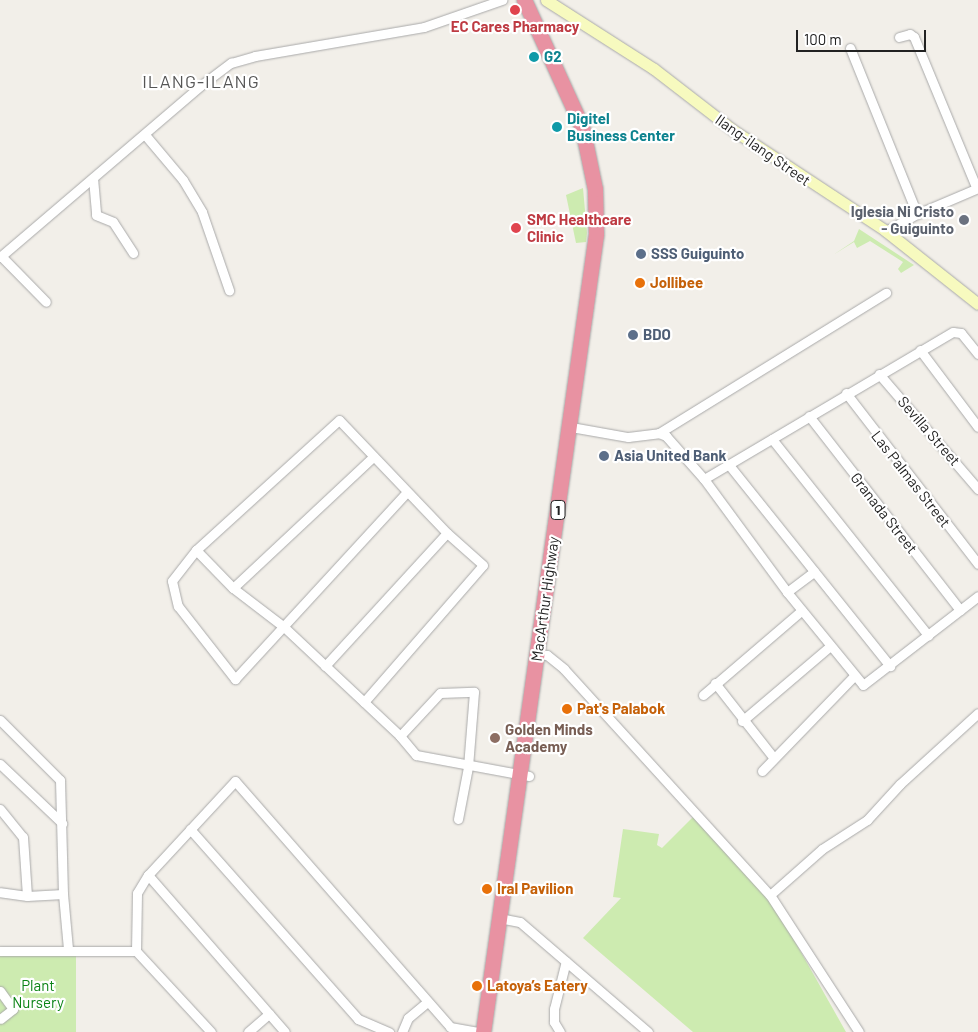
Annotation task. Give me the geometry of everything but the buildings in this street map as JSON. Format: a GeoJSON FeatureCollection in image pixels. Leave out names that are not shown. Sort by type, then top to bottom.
{"type":"FeatureCollection","features":[{"type":"Feature","properties":{"kind":"highway","name":"MacArthur Highway"},"geometry":{"type":"LineString","coordinates":[[524,0],[582,127],[594,189],[594,256],[574,427]]}},
{"type":"Feature","properties":{"kind":"highway","name":"MacArthur Highway"},"geometry":{"type":"LineString","coordinates":[[492,1032],[504,919],[524,775],[574,427],[602,256],[603,188],[590,124],[534,0]]}},
{"type":"Feature","properties":{"kind":"highway","name":"MacArthur Highway"},"geometry":{"type":"LineString","coordinates":[[483,1032],[504,919]]}},
{"type":"Feature","properties":{"kind":"street"},"geometry":{"type":"LineString","coordinates":[[46,302],[1,257],[93,178],[146,136],[200,86],[238,60],[424,26],[502,0]]}},
{"type":"Feature","properties":{"kind":"street","name":"Ilang-ilang Street"},"geometry":{"type":"LineString","coordinates":[[546,0],[654,69],[733,130],[886,231],[978,304]]}},
{"type":"Feature","properties":{"kind":"street"},"geometry":{"type":"LineString","coordinates":[[886,231],[917,214],[977,188],[914,38],[910,34],[900,37]]}},
{"type":"Feature","properties":{"kind":"street"},"geometry":{"type":"LineString","coordinates":[[850,48],[917,214]]}},
{"type":"Feature","properties":{"kind":"street"},"geometry":{"type":"LineString","coordinates":[[146,136],[183,180],[202,212],[229,290]]}},
{"type":"Feature","properties":{"kind":"street"},"geometry":{"type":"LineString","coordinates":[[93,178],[96,215],[113,222],[133,253]]}},
{"type":"Feature","properties":{"kind":"street"},"geometry":{"type":"LineString","coordinates":[[574,427],[628,437],[659,433],[886,293]]}},
{"type":"Feature","properties":{"kind":"street"},"geometry":{"type":"LineString","coordinates":[[704,480],[846,393],[957,331],[978,354]]}},
{"type":"Feature","properties":{"kind":"street"},"geometry":{"type":"LineString","coordinates":[[920,350],[978,427]]}},
{"type":"Feature","properties":{"kind":"street","name":"Sevilla Street"},"geometry":{"type":"LineString","coordinates":[[879,374],[978,489]]}},
{"type":"Feature","properties":{"kind":"street","name":"Las Palmas Street"},"geometry":{"type":"LineString","coordinates":[[846,393],[978,564]]}},
{"type":"Feature","properties":{"kind":"street","name":"Granada Street"},"geometry":{"type":"LineString","coordinates":[[808,416],[960,610]]}},
{"type":"Feature","properties":{"kind":"street"},"geometry":{"type":"LineString","coordinates":[[364,702],[483,565],[406,493],[340,420],[196,550],[172,581],[174,598],[235,679],[406,493]]}},
{"type":"Feature","properties":{"kind":"street"},"geometry":{"type":"LineString","coordinates":[[659,433],[666,436],[704,480],[787,592],[863,685],[978,596]]}},
{"type":"Feature","properties":{"kind":"street"},"geometry":{"type":"LineString","coordinates":[[772,439],[928,635]]}},
{"type":"Feature","properties":{"kind":"street"},"geometry":{"type":"LineString","coordinates":[[234,588],[373,457]]}},
{"type":"Feature","properties":{"kind":"street"},"geometry":{"type":"LineString","coordinates":[[729,465],[890,666]]}},
{"type":"Feature","properties":{"kind":"street"},"geometry":{"type":"LineString","coordinates":[[325,666],[447,533]]}},
{"type":"Feature","properties":{"kind":"street"},"geometry":{"type":"LineString","coordinates":[[196,550],[234,588],[284,627],[400,736],[416,755],[524,775]]}},
{"type":"Feature","properties":{"kind":"street"},"geometry":{"type":"LineString","coordinates":[[787,592],[814,572]]}},
{"type":"Feature","properties":{"kind":"street"},"geometry":{"type":"LineString","coordinates":[[703,695],[802,610]]}},
{"type":"Feature","properties":{"kind":"street"},"geometry":{"type":"LineString","coordinates":[[742,721],[830,646]]}},
{"type":"Feature","properties":{"kind":"street"},"geometry":{"type":"LineString","coordinates":[[542,655],[564,669],[770,895],[859,1032]]}},
{"type":"Feature","properties":{"kind":"street"},"geometry":{"type":"LineString","coordinates":[[762,771],[773,756],[854,676]]}},
{"type":"Feature","properties":{"kind":"street"},"geometry":{"type":"LineString","coordinates":[[715,684],[742,721],[773,756]]}},
{"type":"Feature","properties":{"kind":"street"},"geometry":{"type":"LineString","coordinates":[[400,736],[440,693],[474,692],[468,766],[458,819]]}},
{"type":"Feature","properties":{"kind":"street"},"geometry":{"type":"LineString","coordinates":[[770,895],[822,849],[867,820],[900,784],[978,712]]}},
{"type":"Feature","properties":{"kind":"street"},"geometry":{"type":"LineString","coordinates":[[0,720],[60,780],[63,894],[68,949]]}},
{"type":"Feature","properties":{"kind":"street"},"geometry":{"type":"LineString","coordinates":[[0,764],[62,823]]}},
{"type":"Feature","properties":{"kind":"street"},"geometry":{"type":"LineString","coordinates":[[212,1032],[136,951],[137,893],[148,875],[235,782],[450,1027],[477,1032]]}},
{"type":"Feature","properties":{"kind":"street"},"geometry":{"type":"LineString","coordinates":[[0,809],[23,837],[27,896]]}},
{"type":"Feature","properties":{"kind":"street"},"geometry":{"type":"LineString","coordinates":[[190,829],[358,1019],[389,1032]]}},
{"type":"Feature","properties":{"kind":"street"},"geometry":{"type":"LineString","coordinates":[[148,875],[285,1032]]}},
{"type":"Feature","properties":{"kind":"street"},"geometry":{"type":"LineString","coordinates":[[0,892],[27,896],[63,894]]}},
{"type":"Feature","properties":{"kind":"street"},"geometry":{"type":"LineString","coordinates":[[504,919],[520,922],[648,1032]]}},
{"type":"Feature","properties":{"kind":"street"},"geometry":{"type":"LineString","coordinates":[[0,951],[68,949],[136,951]]}},
{"type":"Feature","properties":{"kind":"street"},"geometry":{"type":"LineString","coordinates":[[560,1032],[554,1022],[554,1009],[566,961]]}},
{"type":"Feature","properties":{"kind":"street"},"geometry":{"type":"LineString","coordinates":[[0,990],[13,1009],[0,1019]]}},
{"type":"Feature","properties":{"kind":"street"},"geometry":{"type":"LineString","coordinates":[[402,1032],[408,1018],[427,1002]]}},
{"type":"Feature","properties":{"kind":"street"},"geometry":{"type":"LineString","coordinates":[[248,1032],[269,1014]]}},
{"type":"Feature","properties":{"kind":"green space"},"geometry":{"type":"Polygon","coordinates":[[[583,188],[586,242],[576,243],[566,195],[583,188]]]}},
{"type":"Feature","properties":{"kind":"green space"},"geometry":{"type":"Polygon","coordinates":[[[859,229],[914,265],[901,273],[898,269],[903,262],[870,241],[857,248],[854,242],[833,255],[854,241],[859,229]]]}},
{"type":"Feature","properties":{"kind":"green space"},"geometry":{"type":"Polygon","coordinates":[[[696,814],[771,899],[846,1032],[693,1032],[583,938],[621,898],[613,897],[623,829],[659,834],[657,845],[662,848],[696,814]]]}},
{"type":"Feature","properties":{"kind":"green space","name":"Plant Nursery"},"geometry":{"type":"Polygon","coordinates":[[[0,955],[76,955],[76,1032],[0,1032],[0,955]]]}},
{"type":"Feature","properties":{"kind":"place","name":"EC Cares Pharmacy"},"geometry":{"type":"Point","coordinates":[515,10]}},
{"type":"Feature","properties":{"kind":"place","name":"G2"},"geometry":{"type":"Point","coordinates":[534,57]}},
{"type":"Feature","properties":{"kind":"place","name":"Digitel Business Center"},"geometry":{"type":"Point","coordinates":[557,127]}},
{"type":"Feature","properties":{"kind":"place","name":"Iglesia Ni Cristo - Guiguinto"},"geometry":{"type":"Point","coordinates":[964,220]}},
{"type":"Feature","properties":{"kind":"place","name":"SMC Healthcare Clinic"},"geometry":{"type":"Point","coordinates":[516,228]}},
{"type":"Feature","properties":{"kind":"place","name":"SSS Guiguinto"},"geometry":{"type":"Point","coordinates":[641,254]}},
{"type":"Feature","properties":{"kind":"place","name":"Jollibee"},"geometry":{"type":"Point","coordinates":[640,283]}},
{"type":"Feature","properties":{"kind":"place","name":"BDO"},"geometry":{"type":"Point","coordinates":[633,335]}},
{"type":"Feature","properties":{"kind":"place","name":"Asia United Bank"},"geometry":{"type":"Point","coordinates":[604,456]}},
{"type":"Feature","properties":{"kind":"place","name":"Pat's Palabok"},"geometry":{"type":"Point","coordinates":[567,709]}},
{"type":"Feature","properties":{"kind":"place","name":"Golden Minds Academy"},"geometry":{"type":"Point","coordinates":[495,738]}},
{"type":"Feature","properties":{"kind":"place","name":"Iral Pavilion"},"geometry":{"type":"Point","coordinates":[487,889]}},
{"type":"Feature","properties":{"kind":"place","name":"Latoya’s Eatery"},"geometry":{"type":"Point","coordinates":[477,986]}},
{"type":"Feature","properties":{"kind":"district","name":"ILANG-ILANG"},"geometry":{"type":"Point","coordinates":[201,81]}}]}
